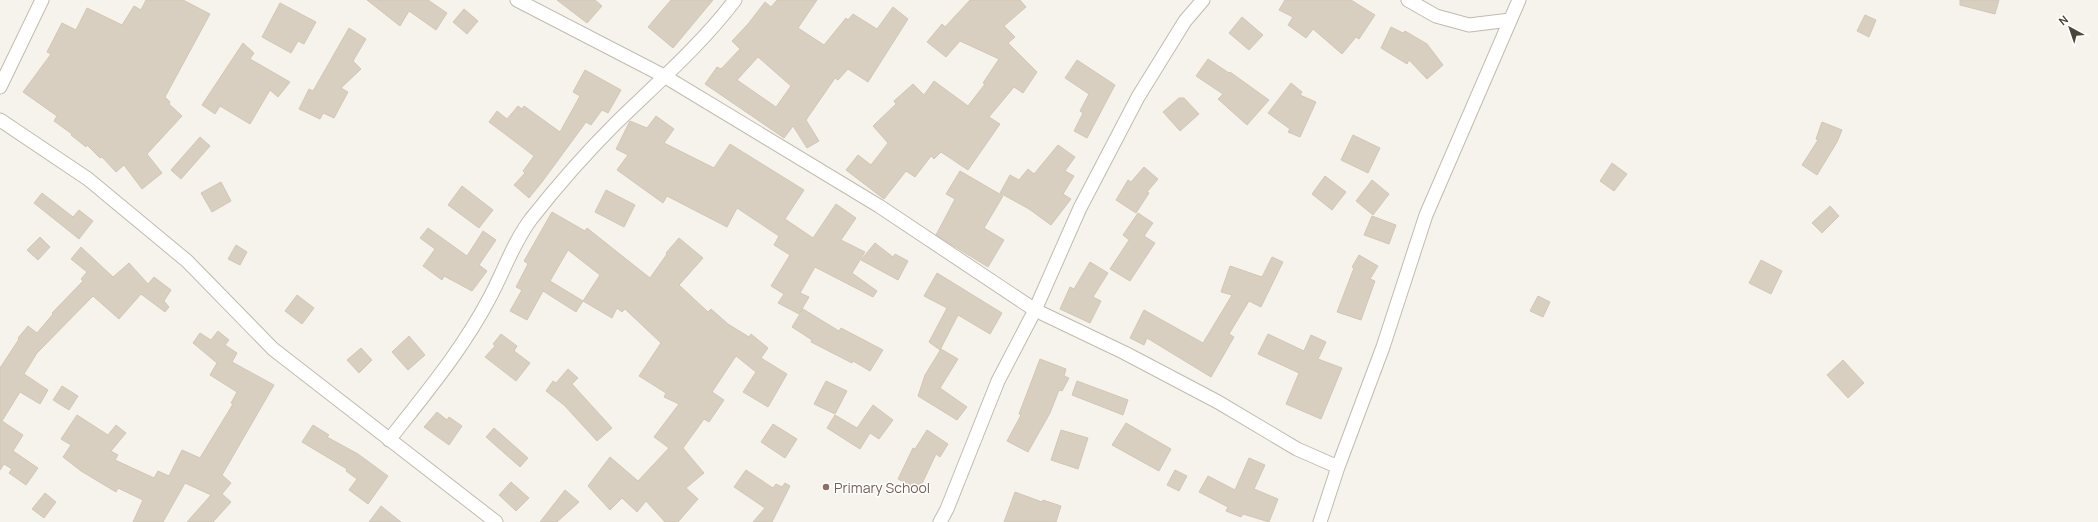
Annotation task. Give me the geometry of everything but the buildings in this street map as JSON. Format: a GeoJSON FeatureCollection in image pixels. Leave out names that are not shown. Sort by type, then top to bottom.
{"type":"FeatureCollection","features":[{"type":"Feature","properties":{"kind":"street"},"geometry":{"type":"LineString","coordinates":[[0,87],[42,0]]}},
{"type":"Feature","properties":{"kind":"street"},"geometry":{"type":"LineString","coordinates":[[517,0],[664,76],[879,206],[1035,310],[1125,353],[1218,402],[1297,449],[1338,467]]}},
{"type":"Feature","properties":{"kind":"street"},"geometry":{"type":"LineString","coordinates":[[389,440],[446,367],[490,297],[510,254],[530,221],[552,193],[614,126],[708,33],[735,0]]}},
{"type":"Feature","properties":{"kind":"street"},"geometry":{"type":"LineString","coordinates":[[940,522],[947,509],[998,381],[1035,310],[1080,208],[1138,97],[1185,21],[1203,0]]}},
{"type":"Feature","properties":{"kind":"street"},"geometry":{"type":"LineString","coordinates":[[1408,0],[1436,16],[1469,25],[1510,20]]}},
{"type":"Feature","properties":{"kind":"street"},"geometry":{"type":"LineString","coordinates":[[1320,522],[1338,467],[1383,347],[1426,215],[1519,0]]}},
{"type":"Feature","properties":{"kind":"street"},"geometry":{"type":"LineString","coordinates":[[0,120],[88,180],[187,261],[273,349],[496,522]]}},
{"type":"Feature","properties":{"kind":"place","name":"Primary School"},"geometry":{"type":"Point","coordinates":[826,487]}}]}
